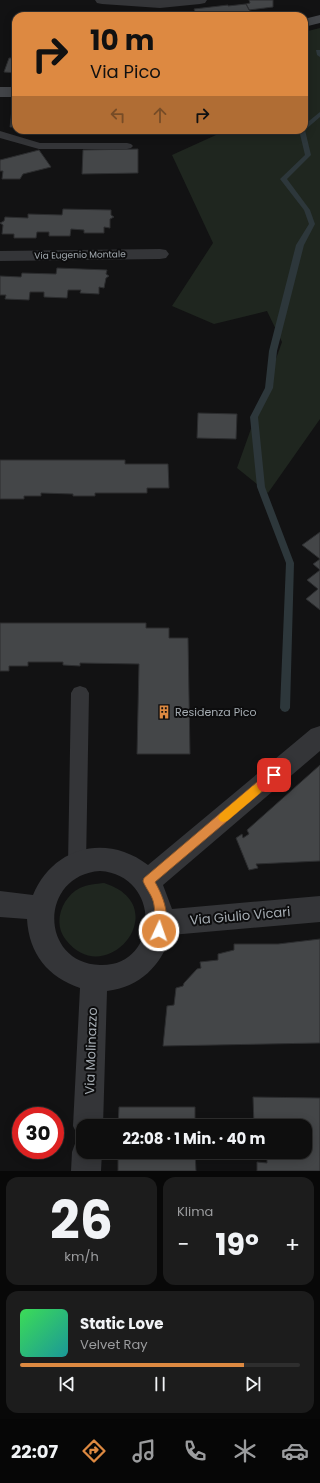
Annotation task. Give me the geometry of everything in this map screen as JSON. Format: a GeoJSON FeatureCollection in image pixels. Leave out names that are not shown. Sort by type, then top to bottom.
{"type":"FeatureCollection","features":[{"type":"Feature","properties":{"kind":"main road"},"geometry":{"type":"LineString","coordinates":[[0,92],[12,92]]}},
{"type":"Feature","properties":{"kind":"street"},"geometry":{"type":"LineString","coordinates":[[102,0],[160,4],[200,0]]}},
{"type":"Feature","properties":{"kind":"street","name":"Via Eugenio Montale"},"geometry":{"type":"LineString","coordinates":[[0,256],[160,254]]}},
{"type":"Feature","properties":{"kind":"street"},"geometry":{"type":"LineString","coordinates":[[148,881],[320,736]]}},
{"type":"Feature","properties":{"kind":"street"},"geometry":{"type":"LineString","coordinates":[[96,860],[115,862],[133,869],[148,881],[157,896],[160,905],[161,923],[157,939],[142,960],[128,970],[120,973],[111,976],[94,977],[85,976],[67,969],[53,957],[41,934],[39,917],[48,890],[60,876],[77,865],[96,860]]}},
{"type":"Feature","properties":{"kind":"street"},"geometry":{"type":"LineString","coordinates":[[0,904],[41,908]]}},
{"type":"Feature","properties":{"kind":"street","name":"Via Giulio Vicari"},"geometry":{"type":"LineString","coordinates":[[161,923],[320,909]]}},
{"type":"Feature","properties":{"kind":"street","name":"Via Molinazzo"},"geometry":{"type":"LineString","coordinates":[[88,1119],[94,977]]}},
{"type":"Feature","properties":{"kind":"street"},"geometry":{"type":"LineString","coordinates":[[86,1171],[87,1159]]}},
{"type":"Feature","properties":{"kind":"lane"},"geometry":{"type":"LineString","coordinates":[[0,134],[39,146],[127,146]]}},
{"type":"Feature","properties":{"kind":"lane"},"geometry":{"type":"LineString","coordinates":[[77,865],[80,693]]}},
{"type":"Feature","properties":{"kind":"shaded area"},"geometry":{"type":"Polygon","coordinates":[[[320,28],[320,419],[268,493],[237,468],[282,342],[267,311],[214,324],[172,306],[213,243],[172,155],[218,134],[308,134],[308,31],[320,28]]]}},
{"type":"Feature","properties":{"kind":"shaded area"},"geometry":{"type":"Polygon","coordinates":[[[104,883],[125,894],[134,909],[135,925],[127,940],[115,951],[99,956],[82,953],[66,940],[62,933],[60,926],[61,911],[68,898],[80,888],[92,884],[104,883]]]}},
{"type":"Feature","properties":{"kind":"building"},"geometry":{"type":"Polygon","coordinates":[[[249,0],[273,0],[273,7],[249,10],[246,4],[250,3],[249,0]]]}},
{"type":"Feature","properties":{"kind":"building"},"geometry":{"type":"Polygon","coordinates":[[[246,4],[251,12],[195,12],[194,9],[228,5],[246,4]]]}},
{"type":"Feature","properties":{"kind":"building"},"geometry":{"type":"Polygon","coordinates":[[[9,58],[12,58],[12,73],[4,72],[9,58]]]}},
{"type":"Feature","properties":{"kind":"building"},"geometry":{"type":"Polygon","coordinates":[[[12,109],[12,127],[10,127],[12,109]]]}},
{"type":"Feature","properties":{"kind":"building"},"geometry":{"type":"Polygon","coordinates":[[[138,149],[138,173],[82,174],[83,150],[138,149]]]}},
{"type":"Feature","properties":{"kind":"building"},"geometry":{"type":"Polygon","coordinates":[[[39,150],[51,167],[23,174],[20,179],[2,179],[3,171],[0,171],[0,160],[39,150]]]}},
{"type":"Feature","properties":{"kind":"building"},"geometry":{"type":"Polygon","coordinates":[[[63,209],[111,210],[111,215],[114,217],[110,219],[110,228],[104,227],[104,233],[84,233],[84,230],[71,229],[70,236],[49,236],[49,232],[37,232],[36,238],[14,238],[14,234],[2,234],[3,225],[0,223],[4,221],[5,217],[28,218],[28,214],[62,215],[63,209]]]}},
{"type":"Feature","properties":{"kind":"building"},"geometry":{"type":"Polygon","coordinates":[[[57,268],[107,270],[106,274],[109,276],[106,278],[104,288],[99,287],[99,294],[80,293],[81,290],[68,290],[67,298],[44,297],[44,292],[30,292],[29,300],[5,299],[6,295],[0,295],[0,276],[21,277],[22,273],[56,274],[57,268]]]}},
{"type":"Feature","properties":{"kind":"building"},"geometry":{"type":"Polygon","coordinates":[[[198,413],[237,414],[236,439],[197,438],[198,413]]]}},
{"type":"Feature","properties":{"kind":"building"},"geometry":{"type":"Polygon","coordinates":[[[0,460],[125,460],[125,464],[168,464],[169,488],[147,488],[147,493],[95,493],[95,496],[73,496],[73,494],[41,493],[41,496],[24,496],[24,499],[0,499],[0,460]]]}},
{"type":"Feature","properties":{"kind":"building"},"geometry":{"type":"Polygon","coordinates":[[[320,532],[320,559],[302,545],[320,532]]]}},
{"type":"Feature","properties":{"kind":"building"},"geometry":{"type":"Polygon","coordinates":[[[320,559],[320,570],[313,564],[320,559]]]}},
{"type":"Feature","properties":{"kind":"building"},"geometry":{"type":"Polygon","coordinates":[[[320,570],[320,610],[306,599],[318,589],[307,580],[320,570]]]}},
{"type":"Feature","properties":{"kind":"building","name":"Residenza Pico"},"geometry":{"type":"Polygon","coordinates":[[[0,623],[146,623],[146,628],[169,628],[169,638],[188,638],[190,754],[137,754],[139,664],[80,663],[80,666],[63,665],[63,662],[28,662],[28,666],[9,666],[9,671],[0,671],[0,623]]]}},
{"type":"Feature","properties":{"kind":"building"},"geometry":{"type":"Polygon","coordinates":[[[320,765],[320,861],[256,864],[258,868],[249,870],[236,838],[242,834],[243,838],[249,834],[247,830],[320,765]]]}},
{"type":"Feature","properties":{"kind":"building"},"geometry":{"type":"Polygon","coordinates":[[[320,939],[320,1043],[163,1046],[167,1006],[174,1005],[176,988],[183,986],[197,969],[201,968],[200,962],[218,960],[218,954],[234,950],[234,944],[278,944],[320,939]]]}},
{"type":"Feature","properties":{"kind":"building"},"geometry":{"type":"Polygon","coordinates":[[[253,1097],[320,1098],[320,1171],[257,1171],[257,1162],[267,1163],[267,1159],[312,1159],[312,1119],[254,1119],[253,1097]]]}},
{"type":"Feature","properties":{"kind":"building"},"geometry":{"type":"Polygon","coordinates":[[[119,1107],[195,1107],[195,1119],[118,1119],[119,1107]]]}},
{"type":"Feature","properties":{"kind":"building"},"geometry":{"type":"Polygon","coordinates":[[[118,1159],[195,1159],[196,1171],[118,1171],[118,1159]]]}},
{"type":"Feature","properties":{"kind":"waterway"},"geometry":{"type":"LineString","coordinates":[[318,51],[320,55]]}},
{"type":"Feature","properties":{"kind":"waterway"},"geometry":{"type":"LineString","coordinates":[[308,124],[320,114]]}},
{"type":"Feature","properties":{"kind":"waterway"},"geometry":{"type":"LineString","coordinates":[[285,708],[290,563],[261,487],[254,417],[269,388],[273,351],[300,245],[312,224],[307,210],[283,179],[308,155],[303,134]]}},
{"type":"Feature","properties":{"kind":"slow traffic"},"geometry":{"type":"LineString","coordinates":[[223,818],[257,789]]}},
{"type":"Feature","properties":{"kind":"place","name":"Residenza Pico"},"geometry":{"type":"Point","coordinates":[164,712]}},
{"type":"Feature","properties":{"kind":"route"},"geometry":{"type":"LineString","coordinates":[[159,931],[161,923],[160,905],[157,896],[148,881],[274,775]]}}]}
